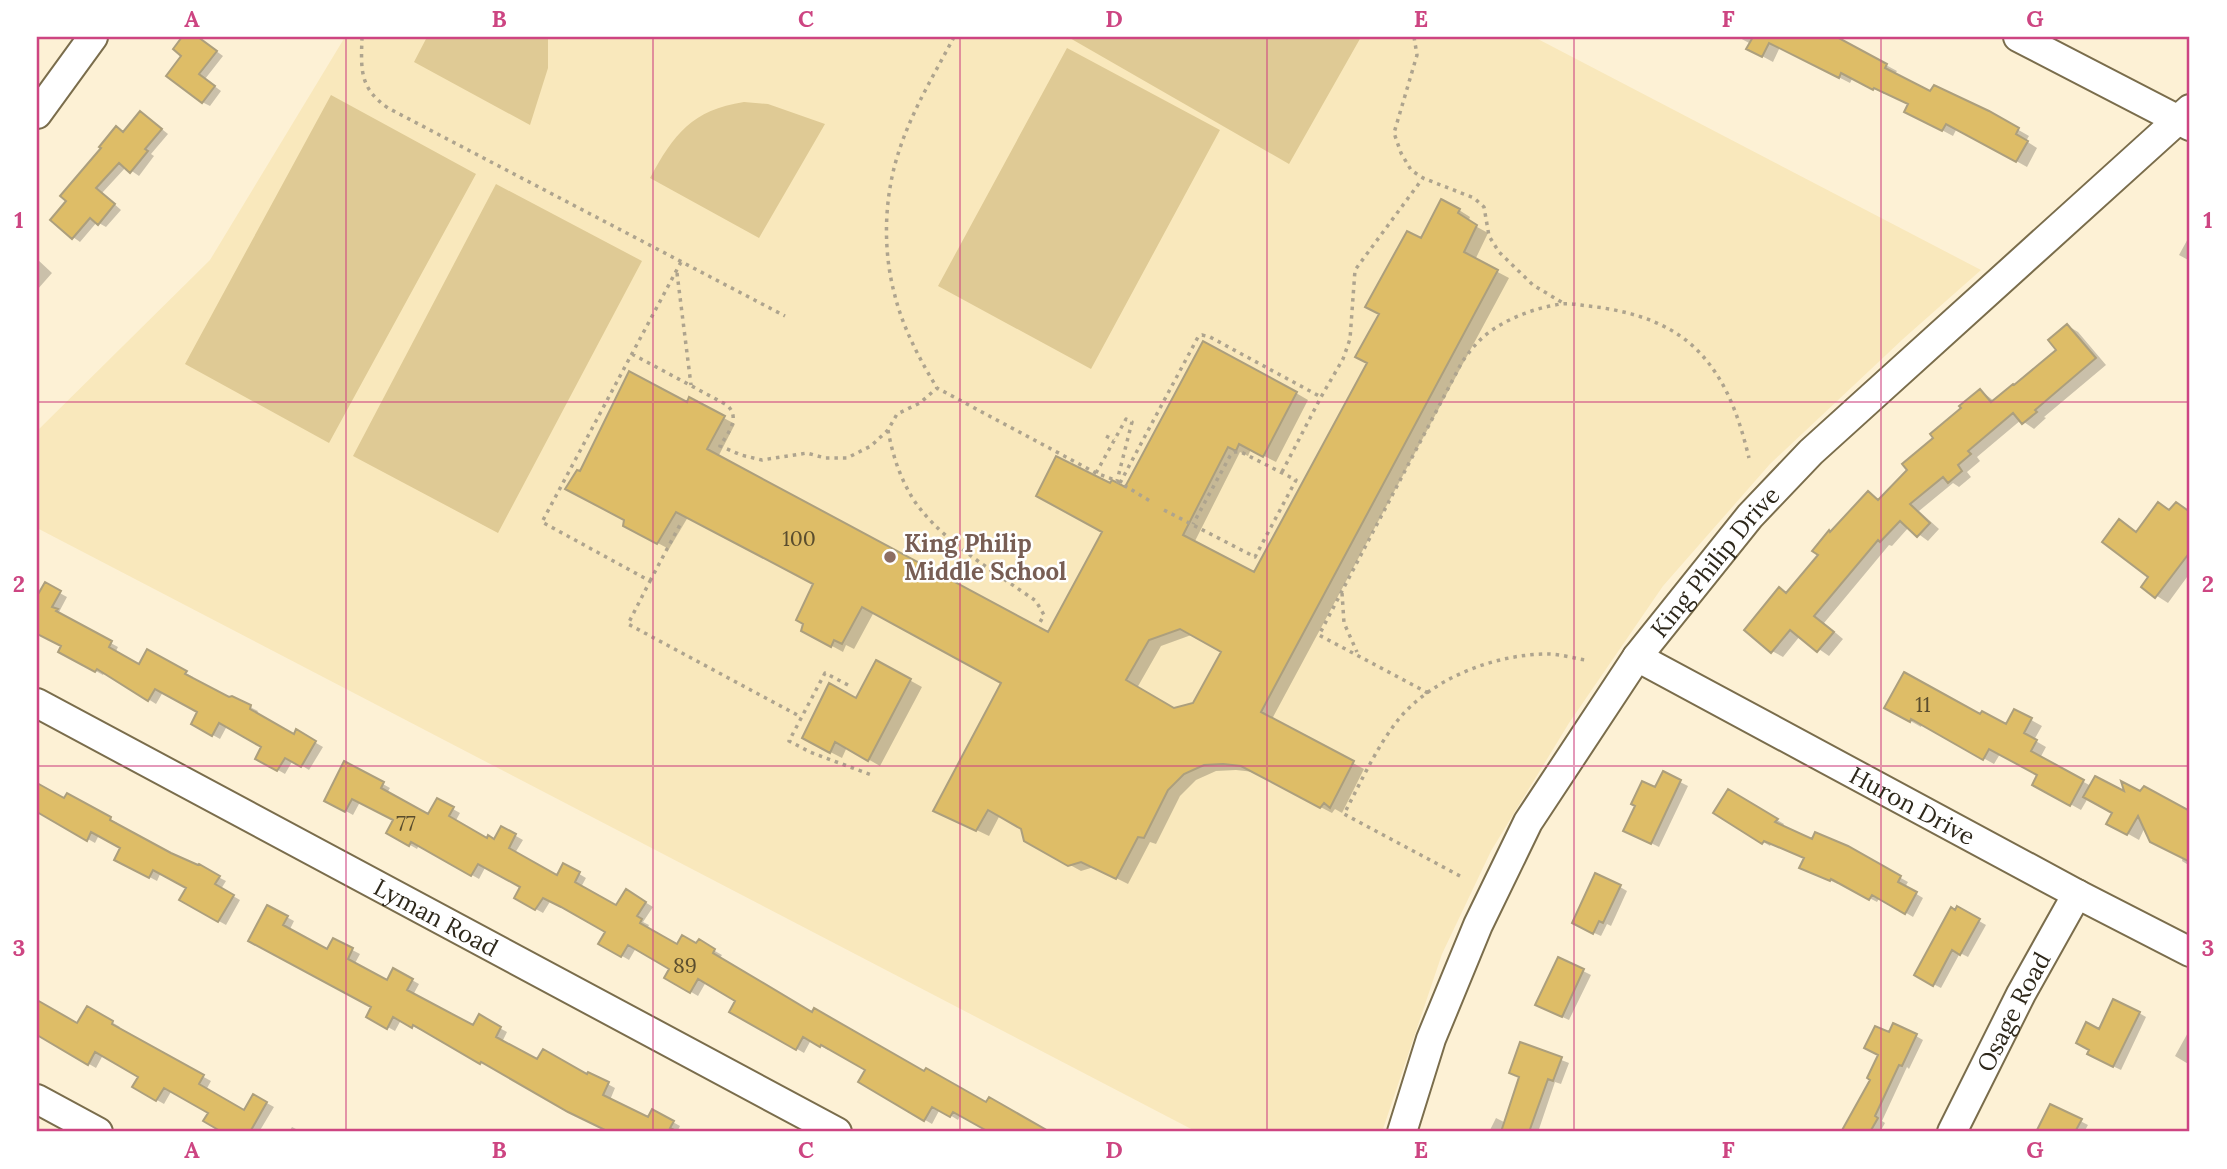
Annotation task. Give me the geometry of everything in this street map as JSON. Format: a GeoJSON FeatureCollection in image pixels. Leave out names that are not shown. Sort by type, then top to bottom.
{"type":"FeatureCollection","features":[{"type":"Feature","properties":{"kind":"street"},"geometry":{"type":"LineString","coordinates":[[37,114],[93,37]]}},
{"type":"Feature","properties":{"kind":"street"},"geometry":{"type":"LineString","coordinates":[[2018,37],[2186,118]]}},
{"type":"Feature","properties":{"kind":"street","name":"King Philip Drive"},"geometry":{"type":"LineString","coordinates":[[1402,1132],[1431,1039],[1478,925],[1522,834],[1637,657],[1750,516],[1811,452],[2186,118]]}},
{"type":"Feature","properties":{"kind":"street","name":"Huron Drive"},"geometry":{"type":"LineString","coordinates":[[1637,657],[2190,952]]}},
{"type":"Feature","properties":{"kind":"street","name":"Lyman Road"},"geometry":{"type":"LineString","coordinates":[[37,703],[837,1132]]}},
{"type":"Feature","properties":{"kind":"street","name":"Osage Road"},"geometry":{"type":"LineString","coordinates":[[1952,1132],[2021,994],[2077,894]]}},
{"type":"Feature","properties":{"kind":"street"},"geometry":{"type":"LineString","coordinates":[[37,1100],[97,1132]]}},
{"type":"Feature","properties":{"kind":"path"},"geometry":{"type":"LineString","coordinates":[[362,37],[363,78],[375,99],[388,108],[785,316]]}},
{"type":"Feature","properties":{"kind":"path"},"geometry":{"type":"LineString","coordinates":[[954,37],[911,119],[899,148],[891,182],[887,221],[888,259],[895,297],[924,366],[937,388],[1096,473],[1119,482],[1150,501]]}},
{"type":"Feature","properties":{"kind":"path"},"geometry":{"type":"LineString","coordinates":[[1414,37],[1418,55],[1404,93],[1394,133],[1401,153],[1411,170],[1423,178],[1475,198],[1484,207],[1489,236],[1499,252],[1533,285],[1564,304]]}},
{"type":"Feature","properties":{"kind":"path"},"geometry":{"type":"LineString","coordinates":[[1282,472],[1343,359],[1350,339],[1355,270],[1423,178]]}},
{"type":"Feature","properties":{"kind":"path"},"geometry":{"type":"LineString","coordinates":[[650,581],[542,522],[681,262]]}},
{"type":"Feature","properties":{"kind":"path"},"geometry":{"type":"LineString","coordinates":[[676,271],[691,385]]}},
{"type":"Feature","properties":{"kind":"path"},"geometry":{"type":"LineString","coordinates":[[1428,693],[1319,635],[1462,362],[1479,341],[1504,323],[1538,310],[1564,304],[1626,311],[1668,328],[1695,348],[1718,375],[1738,415],[1749,457]]}},
{"type":"Feature","properties":{"kind":"path"},"geometry":{"type":"LineString","coordinates":[[1119,482],[1198,337],[1202,335],[1321,397]]}},
{"type":"Feature","properties":{"kind":"path"},"geometry":{"type":"LineString","coordinates":[[632,355],[732,409],[734,421],[720,446],[762,460],[807,453],[825,458],[847,458],[871,446],[888,430],[897,414],[920,403],[937,388]]}},
{"type":"Feature","properties":{"kind":"path"},"geometry":{"type":"LineString","coordinates":[[1096,473],[1126,419],[1132,422],[1119,482]]}},
{"type":"Feature","properties":{"kind":"path"},"geometry":{"type":"LineString","coordinates":[[888,430],[897,469],[910,495],[926,515],[958,545],[1036,601],[1044,615],[1039,624]]}},
{"type":"Feature","properties":{"kind":"path"},"geometry":{"type":"LineString","coordinates":[[1106,436],[1114,440]]}},
{"type":"Feature","properties":{"kind":"path"},"geometry":{"type":"LineString","coordinates":[[1164,510],[1255,557],[1296,480],[1241,452],[1234,452],[1193,524]]}},
{"type":"Feature","properties":{"kind":"path"},"geometry":{"type":"LineString","coordinates":[[682,521],[628,624],[802,717]]}},
{"type":"Feature","properties":{"kind":"path"},"geometry":{"type":"LineString","coordinates":[[1342,591],[1344,623],[1357,654]]}},
{"type":"Feature","properties":{"kind":"path"},"geometry":{"type":"LineString","coordinates":[[1460,876],[1345,814],[1381,745],[1400,718],[1428,693],[1457,676],[1486,664],[1521,656],[1550,653],[1585,660]]}},
{"type":"Feature","properties":{"kind":"path"},"geometry":{"type":"LineString","coordinates":[[848,685],[825,673],[789,741],[810,752],[874,776]]}},
{"type":"Feature","properties":{"kind":"shaded area","name":"King Philip Middle School"},"geometry":{"type":"Polygon","coordinates":[[[345,37],[1534,37],[1981,270],[1770,464],[1663,586],[1569,723],[1491,851],[1442,954],[1382,1132],[1197,1132],[37,528],[37,431],[210,260],[345,37]]]}},
{"type":"Feature","properties":{"kind":"shaded area"},"geometry":{"type":"Polygon","coordinates":[[[427,37],[548,37],[548,68],[530,125],[414,62],[427,37]]]}},
{"type":"Feature","properties":{"kind":"shaded area"},"geometry":{"type":"Polygon","coordinates":[[[1068,37],[1361,37],[1289,164],[1068,37]]]}},
{"type":"Feature","properties":{"kind":"shaded area"},"geometry":{"type":"Polygon","coordinates":[[[1067,48],[1220,130],[1091,369],[938,286],[1067,48]]]}},
{"type":"Feature","properties":{"kind":"shaded area"},"geometry":{"type":"Polygon","coordinates":[[[331,95],[476,174],[329,443],[185,364],[331,95]]]}},
{"type":"Feature","properties":{"kind":"shaded area"},"geometry":{"type":"Polygon","coordinates":[[[744,102],[768,104],[825,124],[759,238],[650,178],[677,137],[698,118],[711,111],[744,102]]]}},
{"type":"Feature","properties":{"kind":"shaded area"},"geometry":{"type":"Polygon","coordinates":[[[496,184],[642,261],[498,533],[353,456],[496,184]]]}},
{"type":"Feature","properties":{"kind":"building"},"geometry":{"type":"Polygon","coordinates":[[[182,37],[198,37],[217,51],[199,74],[215,86],[202,103],[166,76],[181,56],[173,49],[182,37]]]}},
{"type":"Feature","properties":{"kind":"building"},"geometry":{"type":"Polygon","coordinates":[[[1753,37],[1837,37],[1887,64],[1885,68],[1930,91],[1934,85],[1989,111],[2019,128],[2016,134],[2028,141],[2016,162],[1946,124],[1942,131],[1904,112],[1908,104],[1841,73],[1839,78],[1769,43],[1762,57],[1746,49],[1753,37]]]}},
{"type":"Feature","properties":{"kind":"building"},"geometry":{"type":"Polygon","coordinates":[[[140,111],[162,129],[130,173],[119,163],[96,188],[115,204],[98,225],[90,218],[72,239],[50,220],[66,201],[60,196],[116,126],[123,132],[140,111]]]}},
{"type":"Feature","properties":{"kind":"building"},"geometry":{"type":"Polygon","coordinates":[[[1441,199],[1460,209],[1458,213],[1477,225],[1464,252],[1498,270],[1261,712],[1354,761],[1330,808],[1324,803],[1320,808],[1241,766],[1204,765],[1184,774],[1168,790],[1144,838],[1138,837],[1116,879],[1081,862],[1068,866],[1024,841],[1021,829],[988,810],[976,831],[933,811],[1001,683],[862,607],[842,644],[834,640],[831,647],[801,631],[803,624],[796,620],[813,584],[676,512],[657,544],[623,526],[624,520],[565,489],[577,470],[580,471],[629,371],[687,402],[689,397],[725,416],[707,449],[1048,632],[1102,532],[1036,496],[1056,456],[1110,483],[1112,480],[1125,487],[1203,341],[1297,392],[1263,457],[1239,444],[1236,451],[1228,447],[1183,535],[1254,572],[1367,363],[1355,357],[1379,314],[1365,307],[1407,231],[1421,238],[1441,199]],[[1180,629],[1149,640],[1126,680],[1174,708],[1193,703],[1221,652],[1180,629]]]}},
{"type":"Feature","properties":{"kind":"building"},"geometry":{"type":"Polygon","coordinates":[[[2067,324],[2096,358],[2022,424],[2013,413],[1968,451],[1971,454],[1958,465],[1962,471],[1948,483],[1943,477],[1910,504],[1930,523],[1917,537],[1900,521],[1880,542],[1878,540],[1814,616],[1834,632],[1817,652],[1790,630],[1771,653],[1744,630],[1779,587],[1786,593],[1818,555],[1812,551],[1868,491],[1878,500],[1907,470],[1902,464],[1933,438],[1930,434],[1961,408],[1959,406],[1980,389],[1991,402],[2014,385],[2056,350],[2048,340],[2067,324]]]}},
{"type":"Feature","properties":{"kind":"building"},"geometry":{"type":"Polygon","coordinates":[[[2158,502],[2169,510],[2176,502],[2190,512],[2190,552],[2155,598],[2141,587],[2148,577],[2102,542],[2119,519],[2136,532],[2158,502]]]}},
{"type":"Feature","properties":{"kind":"building"},"geometry":{"type":"Polygon","coordinates":[[[45,582],[61,591],[52,607],[112,641],[109,647],[139,664],[147,649],[187,671],[185,674],[229,697],[251,705],[250,709],[294,734],[296,729],[316,741],[301,767],[285,758],[277,771],[255,759],[261,747],[219,723],[212,736],[191,724],[197,712],[155,689],[148,701],[97,669],[95,672],[58,652],[61,646],[37,634],[37,596],[45,582]]]}},
{"type":"Feature","properties":{"kind":"building"},"geometry":{"type":"Polygon","coordinates":[[[876,660],[911,679],[868,761],[835,742],[830,753],[802,738],[829,683],[856,698],[876,660]]]}},
{"type":"Feature","properties":{"kind":"building"},"geometry":{"type":"Polygon","coordinates":[[[1904,672],[1980,714],[1982,711],[2006,724],[2014,709],[2032,718],[2024,733],[2037,740],[2031,751],[2084,780],[2070,806],[2032,785],[2037,775],[1989,749],[1983,760],[1911,719],[1910,722],[1884,708],[1904,672]]]}},
{"type":"Feature","properties":{"kind":"building"},"geometry":{"type":"Polygon","coordinates":[[[344,761],[384,782],[381,788],[428,814],[437,798],[454,807],[449,816],[487,838],[488,835],[494,839],[501,826],[516,834],[509,848],[557,875],[563,863],[580,872],[575,882],[616,905],[626,889],[646,902],[637,916],[642,919],[640,923],[677,944],[682,935],[696,943],[699,939],[715,949],[713,953],[812,1012],[814,1008],[924,1071],[926,1068],[986,1102],[989,1097],[1050,1132],[989,1132],[953,1112],[950,1117],[932,1107],[924,1121],[858,1082],[865,1070],[803,1037],[796,1050],[729,1012],[735,1001],[698,979],[690,993],[664,978],[669,969],[628,945],[621,957],[598,944],[605,932],[561,907],[543,898],[535,910],[514,898],[520,887],[478,864],[471,876],[411,842],[409,846],[386,833],[393,820],[352,799],[345,812],[324,801],[344,761]]]}},
{"type":"Feature","properties":{"kind":"building"},"geometry":{"type":"Polygon","coordinates":[[[1663,771],[1681,780],[1651,844],[1623,831],[1635,806],[1631,804],[1642,781],[1655,787],[1663,771]]]}},
{"type":"Feature","properties":{"kind":"building"},"geometry":{"type":"Polygon","coordinates":[[[2095,776],[2124,791],[2121,781],[2140,791],[2144,786],[2190,811],[2190,862],[2150,842],[2138,816],[2127,835],[2106,824],[2112,813],[2083,797],[2095,776]]]}},
{"type":"Feature","properties":{"kind":"building"},"geometry":{"type":"Polygon","coordinates":[[[37,783],[64,798],[67,793],[111,817],[110,820],[220,876],[215,884],[234,895],[218,922],[179,900],[186,888],[153,870],[149,878],[114,860],[120,848],[91,832],[87,841],[37,812],[37,783]]]}},
{"type":"Feature","properties":{"kind":"building"},"geometry":{"type":"Polygon","coordinates":[[[1728,789],[1778,819],[1775,822],[1812,839],[1815,832],[1848,846],[1901,876],[1898,882],[1917,892],[1905,914],[1872,895],[1869,900],[1831,879],[1830,881],[1799,868],[1804,858],[1764,841],[1762,844],[1713,813],[1728,789]]]}},
{"type":"Feature","properties":{"kind":"building"},"geometry":{"type":"Polygon","coordinates":[[[1595,873],[1621,885],[1603,923],[1599,921],[1593,934],[1572,923],[1595,873]]]}},
{"type":"Feature","properties":{"kind":"building"},"geometry":{"type":"Polygon","coordinates":[[[267,905],[288,916],[283,925],[327,949],[333,938],[353,948],[348,959],[387,980],[393,968],[413,979],[407,990],[473,1025],[479,1014],[501,1027],[496,1037],[537,1059],[543,1049],[587,1074],[588,1072],[609,1082],[603,1095],[648,1117],[652,1109],[674,1121],[670,1128],[678,1132],[609,1132],[568,1112],[481,1062],[480,1064],[413,1025],[412,1028],[393,1017],[387,1029],[366,1017],[371,1007],[248,941],[267,905]]]}},
{"type":"Feature","properties":{"kind":"building"},"geometry":{"type":"Polygon","coordinates":[[[1957,906],[1980,919],[1960,955],[1952,950],[1933,986],[1914,975],[1951,907],[1955,910],[1957,906]]]}},
{"type":"Feature","properties":{"kind":"building"},"geometry":{"type":"Polygon","coordinates":[[[1558,957],[1584,969],[1562,1017],[1535,1005],[1558,957]]]}},
{"type":"Feature","properties":{"kind":"building"},"geometry":{"type":"Polygon","coordinates":[[[2113,999],[2140,1012],[2113,1067],[2087,1054],[2089,1050],[2076,1043],[2086,1022],[2099,1029],[2113,999]]]}},
{"type":"Feature","properties":{"kind":"building"},"geometry":{"type":"Polygon","coordinates":[[[37,1000],[77,1023],[87,1006],[113,1021],[112,1024],[204,1075],[199,1084],[244,1110],[253,1094],[267,1102],[250,1132],[222,1132],[203,1121],[208,1113],[164,1088],[156,1101],[132,1087],[138,1077],[95,1052],[88,1065],[37,1035],[37,1000]]]}},
{"type":"Feature","properties":{"kind":"building"},"geometry":{"type":"Polygon","coordinates":[[[1893,1023],[1917,1034],[1875,1116],[1878,1118],[1870,1132],[1841,1132],[1870,1080],[1867,1078],[1878,1055],[1864,1048],[1875,1026],[1889,1032],[1893,1023]]]}},
{"type":"Feature","properties":{"kind":"building"},"geometry":{"type":"Polygon","coordinates":[[[1520,1042],[1562,1057],[1553,1081],[1548,1079],[1529,1132],[1501,1132],[1519,1077],[1509,1073],[1520,1042]]]}},
{"type":"Feature","properties":{"kind":"building"},"geometry":{"type":"Polygon","coordinates":[[[2050,1104],[2082,1119],[2075,1132],[2036,1132],[2050,1104]]]}},
{"type":"Feature","properties":{"kind":"place","name":"King Philip Middle School"},"geometry":{"type":"Point","coordinates":[890,557]}}]}
